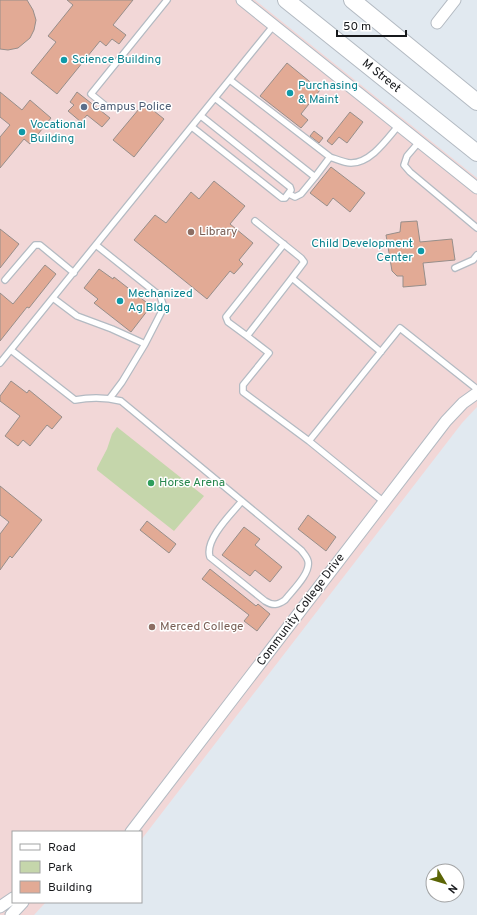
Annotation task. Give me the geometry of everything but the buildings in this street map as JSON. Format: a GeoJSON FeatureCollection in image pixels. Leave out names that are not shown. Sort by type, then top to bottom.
{"type":"FeatureCollection","features":[{"type":"Feature","properties":{"kind":"street"},"geometry":{"type":"LineString","coordinates":[[242,0],[477,188]]}},
{"type":"Feature","properties":{"kind":"street"},"geometry":{"type":"LineString","coordinates":[[352,0],[477,102]]}},
{"type":"Feature","properties":{"kind":"street"},"geometry":{"type":"LineString","coordinates":[[437,23],[455,0]]}},
{"type":"Feature","properties":{"kind":"street","name":"M Street"},"geometry":{"type":"LineString","coordinates":[[293,2],[477,153]]}},
{"type":"Feature","properties":{"kind":"street","name":"Community College Drive"},"geometry":{"type":"LineString","coordinates":[[131,831],[446,421],[463,403],[477,393]]}},
{"type":"Feature","properties":{"kind":"street"},"geometry":{"type":"LineString","coordinates":[[0,907],[12,899]]}},
{"type":"Feature","properties":{"kind":"street"},"geometry":{"type":"LineString","coordinates":[[11,915],[22,903]]}},
{"type":"Feature","properties":{"kind":"lane"},"geometry":{"type":"LineString","coordinates":[[107,107],[91,94],[167,0]]}},
{"type":"Feature","properties":{"kind":"lane"},"geometry":{"type":"LineString","coordinates":[[0,364],[274,25]]}},
{"type":"Feature","properties":{"kind":"lane"},"geometry":{"type":"LineString","coordinates":[[230,80],[330,158],[351,163],[361,161],[377,151],[398,125]]}},
{"type":"Feature","properties":{"kind":"lane"},"geometry":{"type":"LineString","coordinates":[[215,98],[315,177]]}},
{"type":"Feature","properties":{"kind":"lane"},"geometry":{"type":"LineString","coordinates":[[192,127],[282,198],[285,198],[289,194],[291,190],[290,187],[201,116]]}},
{"type":"Feature","properties":{"kind":"lane"},"geometry":{"type":"LineString","coordinates":[[419,142],[407,156],[404,165],[410,172],[477,228]]}},
{"type":"Feature","properties":{"kind":"lane"},"geometry":{"type":"LineString","coordinates":[[289,194],[295,197],[301,194],[330,158]]}},
{"type":"Feature","properties":{"kind":"lane"},"geometry":{"type":"LineString","coordinates":[[247,336],[304,262],[255,221]]}},
{"type":"Feature","properties":{"kind":"lane"},"geometry":{"type":"LineString","coordinates":[[284,244],[226,316],[228,322],[268,353],[243,385],[244,392],[309,441],[384,502]]}},
{"type":"Feature","properties":{"kind":"lane"},"geometry":{"type":"LineString","coordinates":[[5,280],[35,245],[40,245],[74,273]]}},
{"type":"Feature","properties":{"kind":"lane"},"geometry":{"type":"LineString","coordinates":[[96,245],[160,296],[164,307],[145,344],[122,382],[110,398]]}},
{"type":"Feature","properties":{"kind":"lane"},"geometry":{"type":"LineString","coordinates":[[455,268],[473,260],[477,255]]}},
{"type":"Feature","properties":{"kind":"lane"},"geometry":{"type":"LineString","coordinates":[[292,278],[381,352]]}},
{"type":"Feature","properties":{"kind":"lane"},"geometry":{"type":"LineString","coordinates":[[53,298],[77,316],[112,329],[145,344]]}},
{"type":"Feature","properties":{"kind":"lane"},"geometry":{"type":"LineString","coordinates":[[309,441],[400,328],[477,389]]}},
{"type":"Feature","properties":{"kind":"lane"},"geometry":{"type":"LineString","coordinates":[[11,350],[75,400],[90,397],[110,398],[121,401],[242,501],[301,550],[306,556],[308,566],[305,575],[281,603],[272,605],[265,601],[210,557],[209,549],[214,536],[242,501]]}},
{"type":"Feature","properties":{"kind":"shaded area","name":"Merced College"},"geometry":{"type":"Polygon","coordinates":[[[0,0],[255,0],[477,178],[477,407],[462,423],[142,839],[142,831],[12,831],[12,903],[45,903],[34,915],[0,915],[0,0]]]}},
{"type":"Feature","properties":{"kind":"green space","name":"Horse Arena"},"geometry":{"type":"Polygon","coordinates":[[[117,427],[204,496],[174,531],[97,470],[112,434],[117,427]]]}},
{"type":"Feature","properties":{"kind":"place","name":"Science Building"},"geometry":{"type":"Point","coordinates":[64,60]}},
{"type":"Feature","properties":{"kind":"place","name":"Purchasing & Maint"},"geometry":{"type":"Point","coordinates":[290,93]}},
{"type":"Feature","properties":{"kind":"place","name":"Campus Police"},"geometry":{"type":"Point","coordinates":[84,107]}},
{"type":"Feature","properties":{"kind":"place","name":"Vocational Building"},"geometry":{"type":"Point","coordinates":[22,132]}},
{"type":"Feature","properties":{"kind":"place","name":"Library"},"geometry":{"type":"Point","coordinates":[191,232]}},
{"type":"Feature","properties":{"kind":"place","name":"Child Development Center"},"geometry":{"type":"Point","coordinates":[421,251]}},
{"type":"Feature","properties":{"kind":"place","name":"Mechanized Ag Bldg"},"geometry":{"type":"Point","coordinates":[120,301]}},
{"type":"Feature","properties":{"kind":"place","name":"Horse Arena"},"geometry":{"type":"Point","coordinates":[151,483]}},
{"type":"Feature","properties":{"kind":"place","name":"Merced College"},"geometry":{"type":"Point","coordinates":[152,627]}}]}
